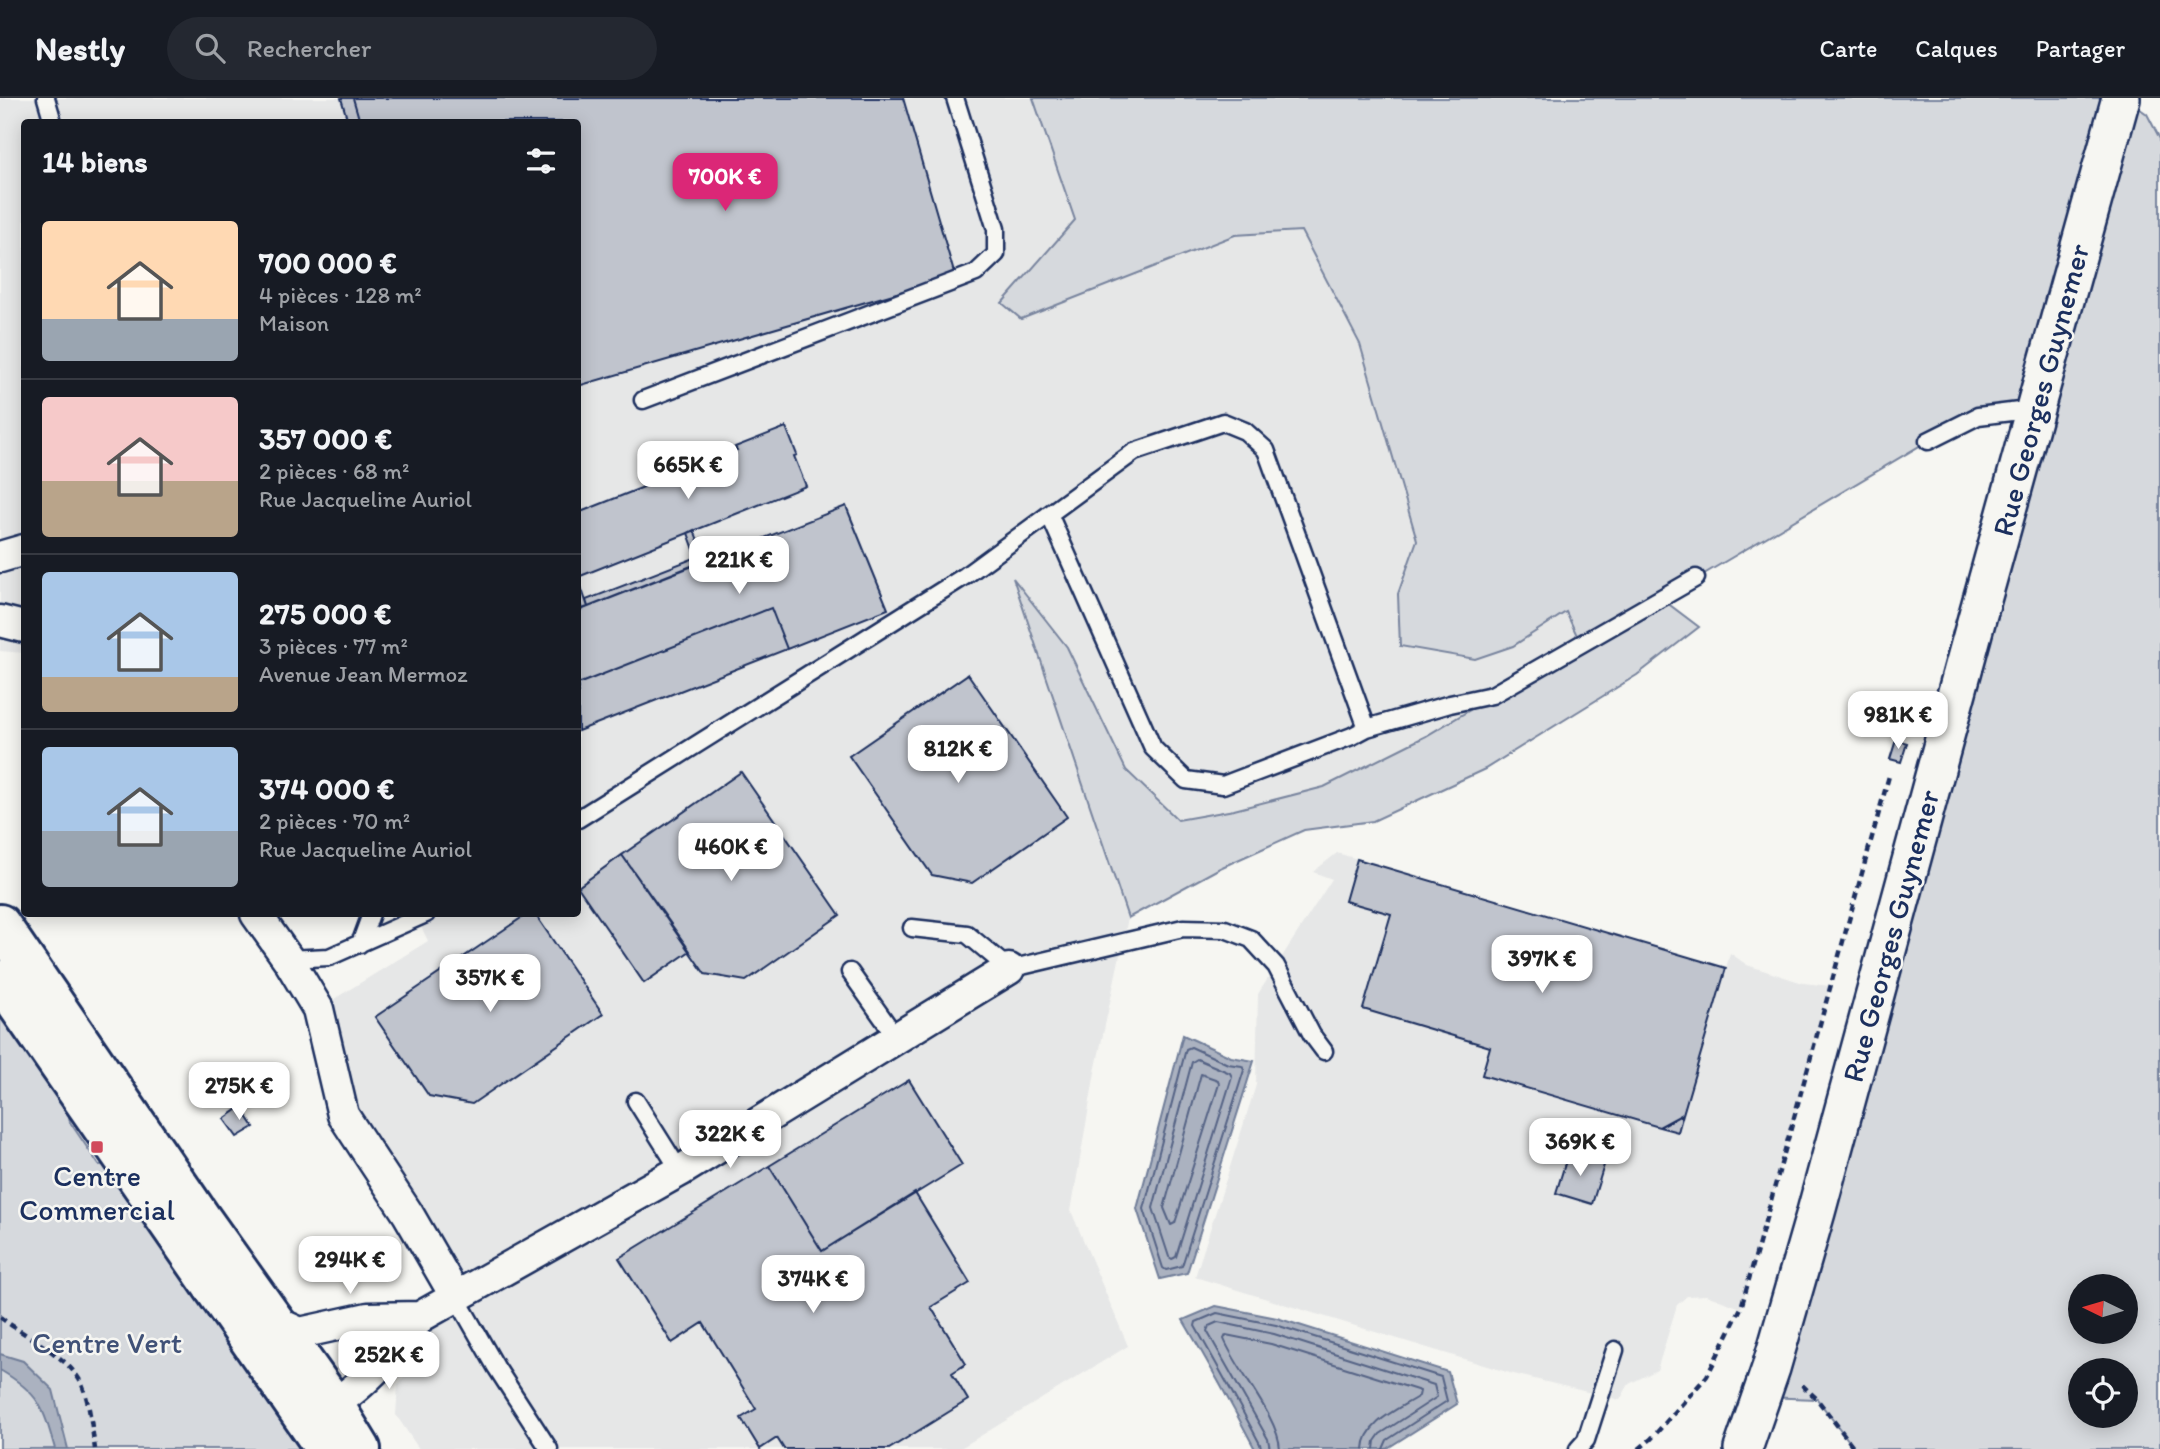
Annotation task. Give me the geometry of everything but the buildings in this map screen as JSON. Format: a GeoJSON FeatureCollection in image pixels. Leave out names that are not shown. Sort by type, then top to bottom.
{"type":"FeatureCollection","features":[{"type":"Feature","properties":{"kind":"main road"},"geometry":{"type":"LineString","coordinates":[[0,924],[273,1321],[333,1403],[361,1449]]}},
{"type":"Feature","properties":{"kind":"main road"},"geometry":{"type":"LineString","coordinates":[[0,980],[326,1449]]}},
{"type":"Feature","properties":{"kind":"street","name":"Rue Georges Guynemer"},"geometry":{"type":"LineString","coordinates":[[1743,1449],[1771,1368],[1833,1152],[1909,864],[2121,98]]}},
{"type":"Feature","properties":{"kind":"street"},"geometry":{"type":"LineString","coordinates":[[0,557],[21,551]]}},
{"type":"Feature","properties":{"kind":"street"},"geometry":{"type":"LineString","coordinates":[[0,621],[21,625]]}},
{"type":"Feature","properties":{"kind":"street"},"geometry":{"type":"LineString","coordinates":[[258,917],[288,959],[318,1009],[343,1115],[408,1214],[456,1297]]}},
{"type":"Feature","properties":{"kind":"street"},"geometry":{"type":"LineString","coordinates":[[227,1304],[256,1320],[295,1379],[318,1406],[333,1403],[366,1378],[404,1340],[420,1317],[680,1171],[1009,969]]}},
{"type":"Feature","properties":{"kind":"street"},"geometry":{"type":"LineString","coordinates":[[273,1321],[300,1333],[368,1318],[420,1317]]}},
{"type":"Feature","properties":{"kind":"lane"},"geometry":{"type":"LineString","coordinates":[[46,98],[52,119]]}},
{"type":"Feature","properties":{"kind":"lane"},"geometry":{"type":"LineString","coordinates":[[643,400],[976,273],[996,254],[996,229],[955,98]]}},
{"type":"Feature","properties":{"kind":"lane"},"geometry":{"type":"LineString","coordinates":[[1928,441],[1978,416],[2036,409]]}},
{"type":"Feature","properties":{"kind":"lane"},"geometry":{"type":"LineString","coordinates":[[581,817],[965,576],[1134,452],[1223,422],[1245,431],[1266,450],[1367,728]]}},
{"type":"Feature","properties":{"kind":"lane"},"geometry":{"type":"LineString","coordinates":[[1049,514],[1153,748],[1186,780],[1223,785],[1367,728],[1492,695],[1696,578]]}},
{"type":"Feature","properties":{"kind":"lane"},"geometry":{"type":"LineString","coordinates":[[360,944],[369,917]]}},
{"type":"Feature","properties":{"kind":"lane"},"geometry":{"type":"LineString","coordinates":[[288,959],[329,957],[419,917]]}},
{"type":"Feature","properties":{"kind":"lane"},"geometry":{"type":"LineString","coordinates":[[912,928],[967,934],[1009,969],[1183,928],[1225,929],[1251,939],[1276,966],[1312,1035],[1324,1051]]}},
{"type":"Feature","properties":{"kind":"lane"},"geometry":{"type":"LineString","coordinates":[[850,972],[896,1037]]}},
{"type":"Feature","properties":{"kind":"lane"},"geometry":{"type":"LineString","coordinates":[[636,1101],[680,1171]]}},
{"type":"Feature","properties":{"kind":"lane"},"geometry":{"type":"LineString","coordinates":[[456,1297],[496,1367],[549,1449]]}},
{"type":"Feature","properties":{"kind":"lane"},"geometry":{"type":"LineString","coordinates":[[1578,1449],[1586,1440],[1615,1350]]}},
{"type":"Feature","properties":{"kind":"path"},"geometry":{"type":"LineString","coordinates":[[1639,1449],[1707,1376],[1741,1308],[1889,776]]}},
{"type":"Feature","properties":{"kind":"path"},"geometry":{"type":"LineString","coordinates":[[0,1317],[63,1360],[80,1380],[95,1449]]}},
{"type":"Feature","properties":{"kind":"path"},"geometry":{"type":"LineString","coordinates":[[1771,1368],[1791,1376],[1817,1399],[1855,1449]]}},
{"type":"Feature","properties":{"kind":"shaded area"},"geometry":{"type":"Polygon","coordinates":[[[0,98],[1033,98],[1075,219],[1376,209],[1581,644],[1426,736],[1324,787],[1234,810],[1178,820],[1126,770],[1067,647],[1014,581],[1128,918],[1095,1072],[1071,1211],[1128,1346],[959,1449],[419,1449],[396,1415],[398,1385],[433,1342],[420,1317],[456,1297],[343,1115],[318,1009],[428,941],[416,917],[581,917],[581,119],[21,119],[21,653],[0,651],[0,98]]]}},
{"type":"Feature","properties":{"kind":"shaded area"},"geometry":{"type":"Polygon","coordinates":[[[1337,853],[1726,968],[1730,953],[1747,965],[1803,983],[1830,986],[1741,1308],[1706,1295],[1687,1296],[1677,1305],[1657,1370],[1629,1384],[1620,1400],[1510,1373],[1195,1277],[1256,1085],[1258,994],[1332,879],[1313,872],[1337,853]]]}},
{"type":"Feature","properties":{"kind":"green space"},"geometry":{"type":"Polygon","coordinates":[[[1033,98],[2124,98],[2147,114],[2160,139],[2160,1449],[1855,1449],[1817,1399],[1762,1397],[2035,409],[1978,416],[1928,441],[1662,599],[1699,627],[1637,675],[1485,769],[1373,821],[1304,830],[1220,868],[1128,918],[1013,578],[1067,647],[1126,770],[1178,820],[1234,810],[1324,787],[1426,736],[1581,644],[1566,612],[1513,646],[1475,659],[1400,646],[1398,594],[1417,540],[1360,344],[1301,231],[1235,235],[1021,319],[1002,303],[1075,220],[1033,98]]]}},
{"type":"Feature","properties":{"kind":"green space","name":"Centre Vert"},"geometry":{"type":"Polygon","coordinates":[[[0,1002],[64,1090],[70,1122],[99,1165],[112,1164],[309,1449],[0,1449],[0,1002]]]}},
{"type":"Feature","properties":{"kind":"water"},"geometry":{"type":"Polygon","coordinates":[[[1183,1035],[1231,1057],[1254,1061],[1187,1273],[1160,1279],[1137,1209],[1183,1035]]]}},
{"type":"Feature","properties":{"kind":"water"},"geometry":{"type":"Polygon","coordinates":[[[1216,1306],[1277,1318],[1448,1372],[1457,1404],[1386,1449],[1255,1449],[1183,1320],[1216,1306]]]}},
{"type":"Feature","properties":{"kind":"water"},"geometry":{"type":"Polygon","coordinates":[[[0,1354],[23,1361],[53,1390],[68,1449],[55,1449],[38,1402],[23,1386],[0,1370],[0,1354]]]}},
{"type":"Feature","properties":{"kind":"place","name":"Centre Commercial"},"geometry":{"type":"Point","coordinates":[97,1147]}}]}
